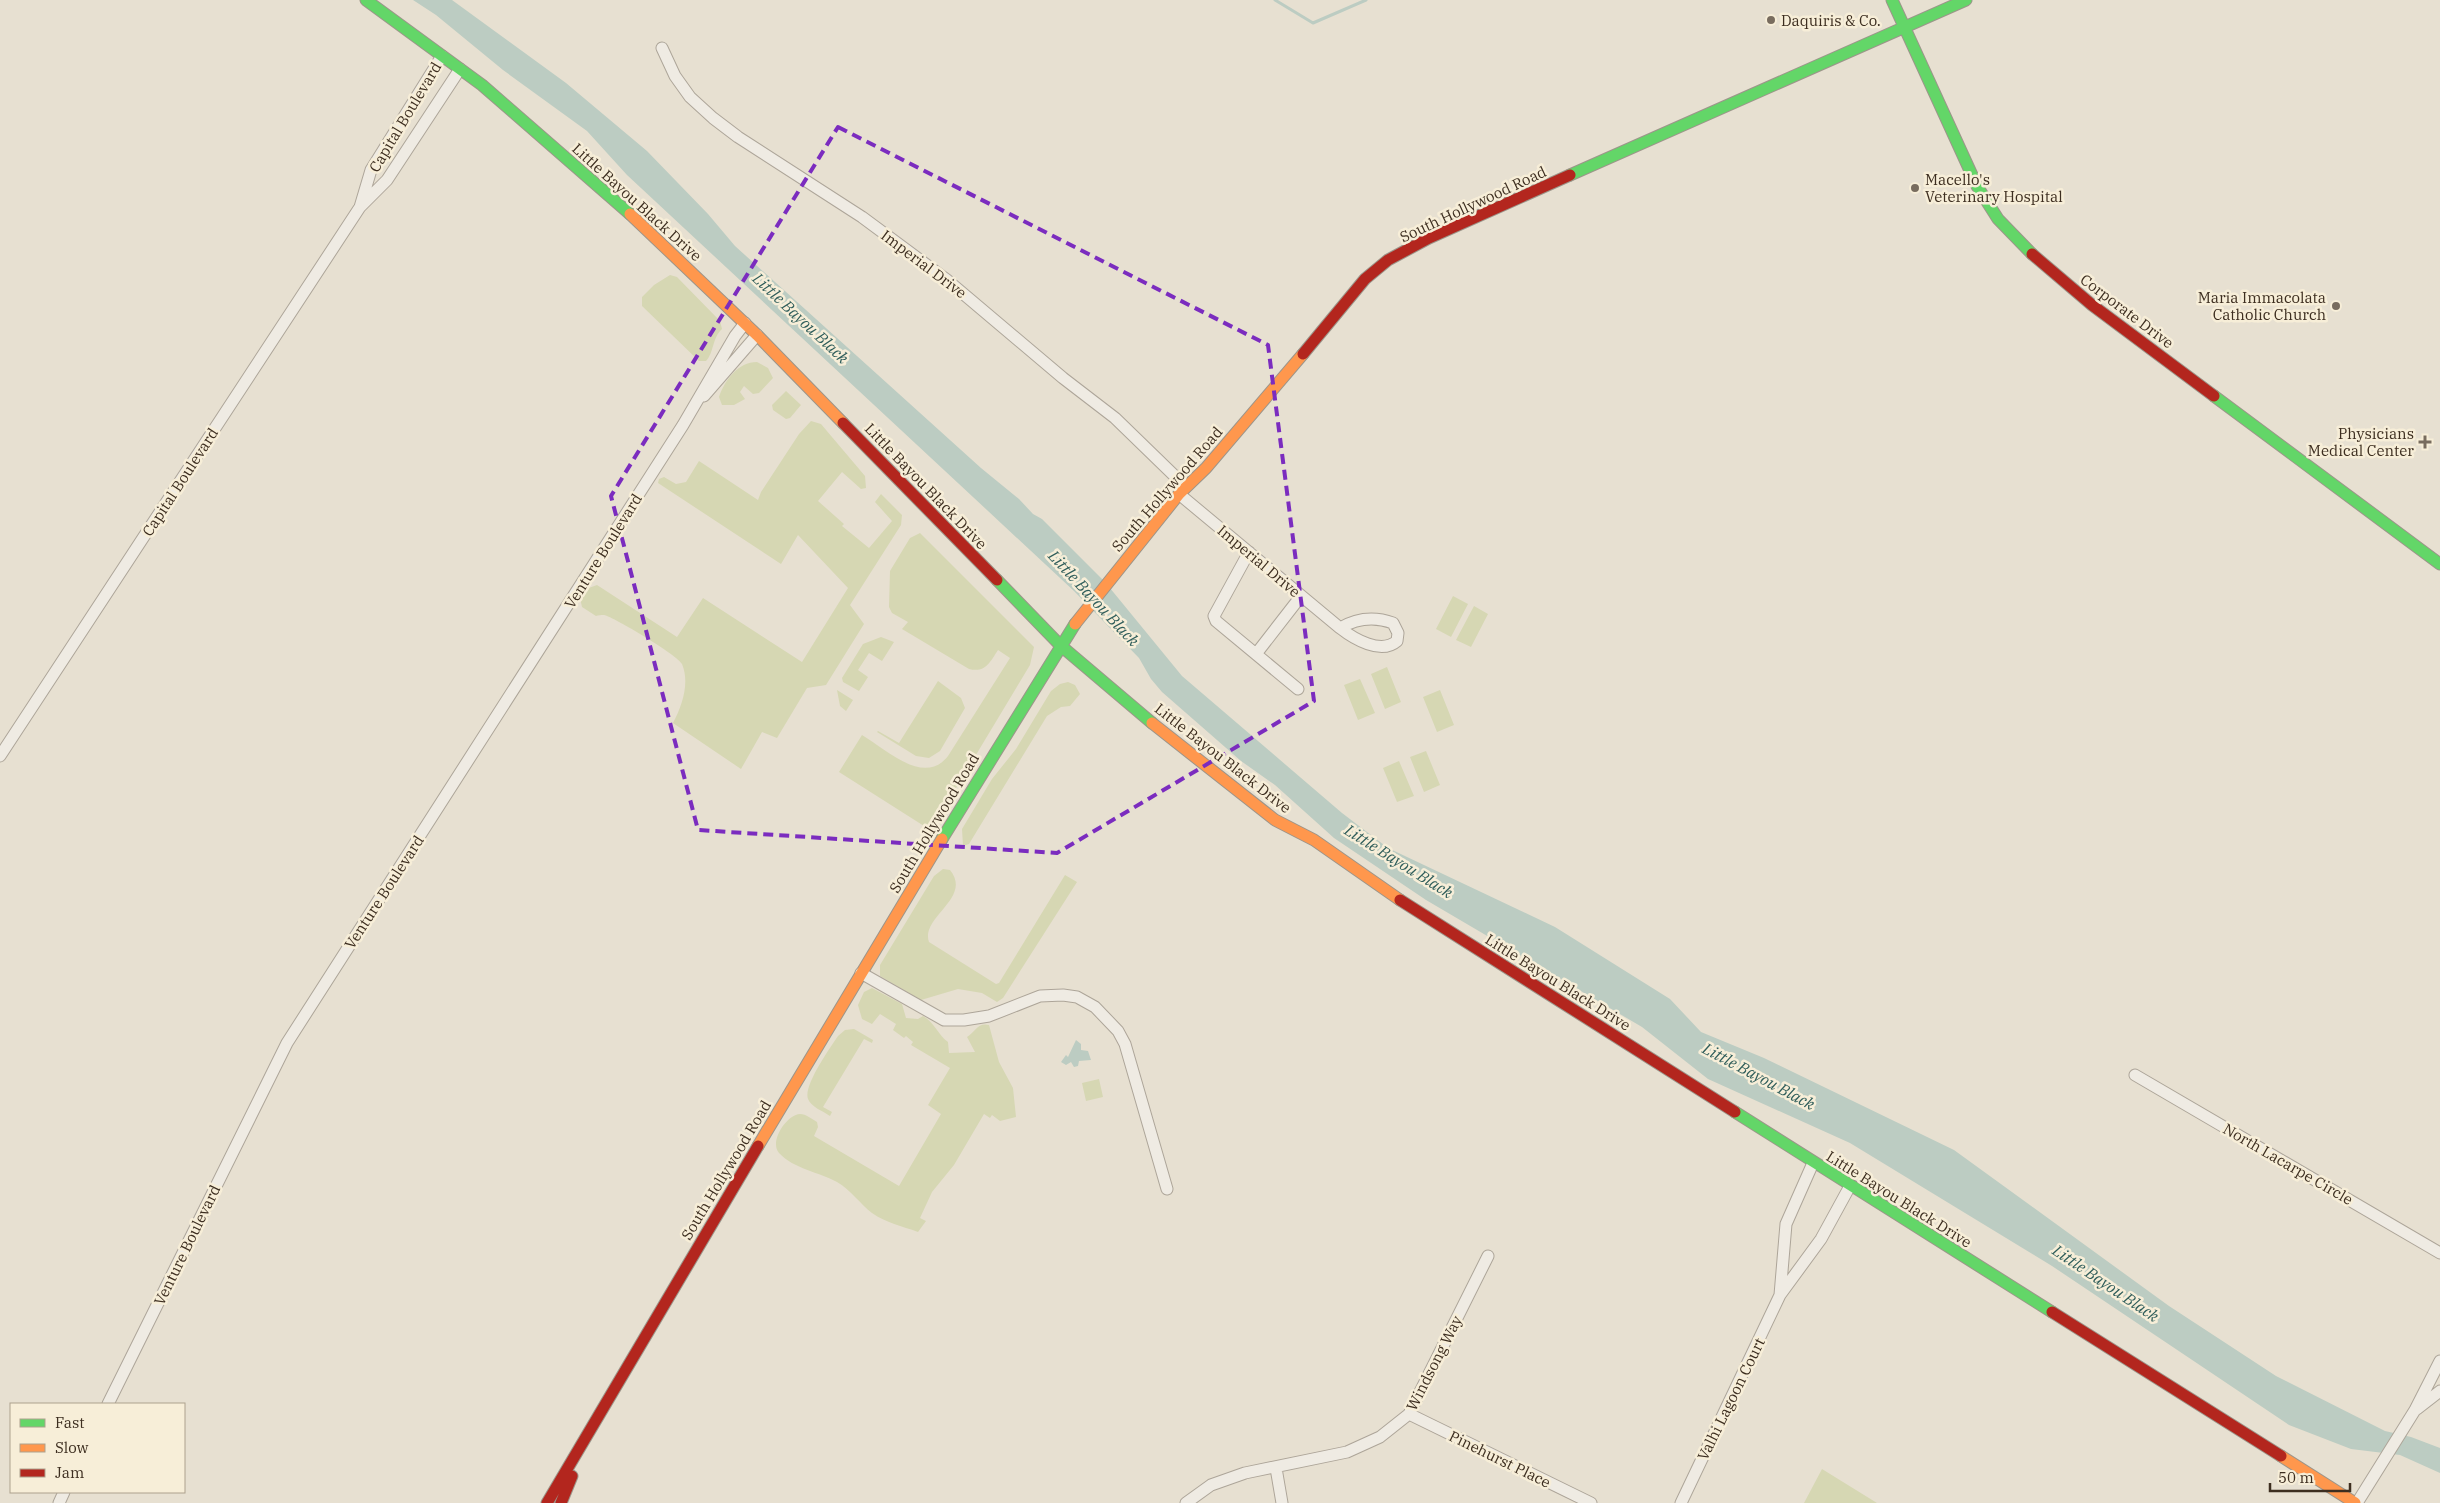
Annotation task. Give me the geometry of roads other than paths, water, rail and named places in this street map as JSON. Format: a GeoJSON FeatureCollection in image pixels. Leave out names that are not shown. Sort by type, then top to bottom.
{"type":"FeatureCollection","features":[{"type":"Feature","properties":{"kind":"main road","name":"Little Bayou Black Drive"},"geometry":{"type":"LineString","coordinates":[[366,0],[460,69],[528,124],[632,216],[758,335],[1060,645],[1179,746],[1275,820],[1314,840],[1386,891],[1850,1186],[2356,1503]]}},
{"type":"Feature","properties":{"kind":"main road","name":"Corporate Drive"},"geometry":{"type":"LineString","coordinates":[[1892,0],[1977,186],[1998,219],[2029,251],[2092,305],[2440,564]]}},
{"type":"Feature","properties":{"kind":"main road","name":"South Hollywood Road"},"geometry":{"type":"LineString","coordinates":[[547,1503],[861,973],[1060,645],[1086,608],[1182,490],[1206,468],[1365,279],[1388,260],[1429,238],[1966,0]]}},
{"type":"Feature","properties":{"kind":"main road","name":"South Hollywood Road"},"geometry":{"type":"LineString","coordinates":[[561,1503],[590,1430]]}},
{"type":"Feature","properties":{"kind":"street","name":"Imperial Drive"},"geometry":{"type":"LineString","coordinates":[[662,48],[675,76],[690,97],[713,118],[738,137],[862,217],[948,280],[1063,378],[1115,418],[1182,490],[1249,552],[1340,628]]}},
{"type":"Feature","properties":{"kind":"street","name":"Capital Boulevard"},"geometry":{"type":"LineString","coordinates":[[360,207],[371,170],[442,56]]}},
{"type":"Feature","properties":{"kind":"street","name":"Capital Boulevard"},"geometry":{"type":"LineString","coordinates":[[0,756],[360,207],[387,180],[460,69]]}},
{"type":"Feature","properties":{"kind":"street","name":"Venture Boulevard"},"geometry":{"type":"LineString","coordinates":[[108,1403],[287,1044],[699,401],[735,336],[745,323]]}},
{"type":"Feature","properties":{"kind":"street","name":"Venture Boulevard"},"geometry":{"type":"LineString","coordinates":[[699,401],[714,387],[758,335]]}},
{"type":"Feature","properties":{"kind":"street"},"geometry":{"type":"LineString","coordinates":[[1249,552],[1214,616],[1216,620],[1298,689]]}},
{"type":"Feature","properties":{"kind":"street"},"geometry":{"type":"LineString","coordinates":[[1256,654],[1301,596]]}},
{"type":"Feature","properties":{"kind":"street"},"geometry":{"type":"LineString","coordinates":[[861,973],[944,1020],[964,1020],[989,1016],[1003,1011],[1052,1002],[1095,1007],[1118,1031],[1125,1044],[1167,1190]]}},
{"type":"Feature","properties":{"kind":"street","name":"North Lacarpe Circle"},"geometry":{"type":"LineString","coordinates":[[2135,1075],[2440,1253]]}},
{"type":"Feature","properties":{"kind":"street","name":"Valhi Lagoon Court"},"geometry":{"type":"LineString","coordinates":[[1780,1295],[1786,1224],[1813,1162]]}},
{"type":"Feature","properties":{"kind":"street","name":"Valhi Lagoon Court"},"geometry":{"type":"LineString","coordinates":[[1681,1503],[1780,1295],[1821,1239],[1850,1186]]}},
{"type":"Feature","properties":{"kind":"street","name":"Windsong Way"},"geometry":{"type":"LineString","coordinates":[[1186,1503],[1211,1485],[1245,1473],[1347,1452],[1380,1437],[1409,1414],[1488,1256]]}},
{"type":"Feature","properties":{"kind":"street"},"geometry":{"type":"LineString","coordinates":[[2356,1503],[2416,1410],[2440,1361]]}},
{"type":"Feature","properties":{"kind":"street"},"geometry":{"type":"LineString","coordinates":[[2416,1410],[2440,1391]]}},
{"type":"Feature","properties":{"kind":"street","name":"Pinehurst Place"},"geometry":{"type":"LineString","coordinates":[[1409,1414],[1591,1503]]}},
{"type":"Feature","properties":{"kind":"street"},"geometry":{"type":"LineString","coordinates":[[1276,1468],[1282,1503]]}},
{"type":"Feature","properties":{"kind":"water","name":"Little Bayou Black"},"geometry":{"type":"Polygon","coordinates":[[[413,0],[452,0],[566,83],[647,151],[708,214],[735,246],[981,468],[1019,499],[1033,514],[1042,519],[1105,582],[1182,676],[1342,813],[1388,848],[1555,927],[1670,999],[1701,1032],[1764,1058],[1954,1150],[2169,1306],[2276,1376],[2385,1431],[2411,1437],[2440,1448],[2440,1473],[2400,1455],[2351,1449],[2289,1425],[2052,1266],[1850,1143],[1708,1079],[1642,1027],[1426,900],[1334,838],[1275,785],[1241,761],[1162,692],[1151,679],[1139,658],[1074,591],[627,175],[587,131],[503,70],[436,15],[413,0]]]}},
{"type":"Feature","properties":{"kind":"water"},"geometry":{"type":"Polygon","coordinates":[[[1076,1040],[1081,1044],[1081,1050],[1088,1051],[1091,1060],[1079,1061],[1078,1066],[1074,1067],[1071,1062],[1066,1065],[1061,1062],[1066,1055],[1068,1057],[1076,1040]]]}},
{"type":"Feature","properties":{"kind":"waterway"},"geometry":{"type":"LineString","coordinates":[[1275,0],[1313,23],[1366,0]]}},
{"type":"Feature","properties":{"kind":"place","name":"Daquiris & Co."},"geometry":{"type":"Point","coordinates":[1771,20]}},
{"type":"Feature","properties":{"kind":"place","name":"Macello's Veterinary Hospital"},"geometry":{"type":"Point","coordinates":[1915,188]}},
{"type":"Feature","properties":{"kind":"place","name":"Maria Immacolata Catholic Church"},"geometry":{"type":"Point","coordinates":[2336,306]}},
{"type":"Feature","properties":{"kind":"place","name":"Physicians Medical Center"},"geometry":{"type":"Point","coordinates":[2425,442]}}]}
